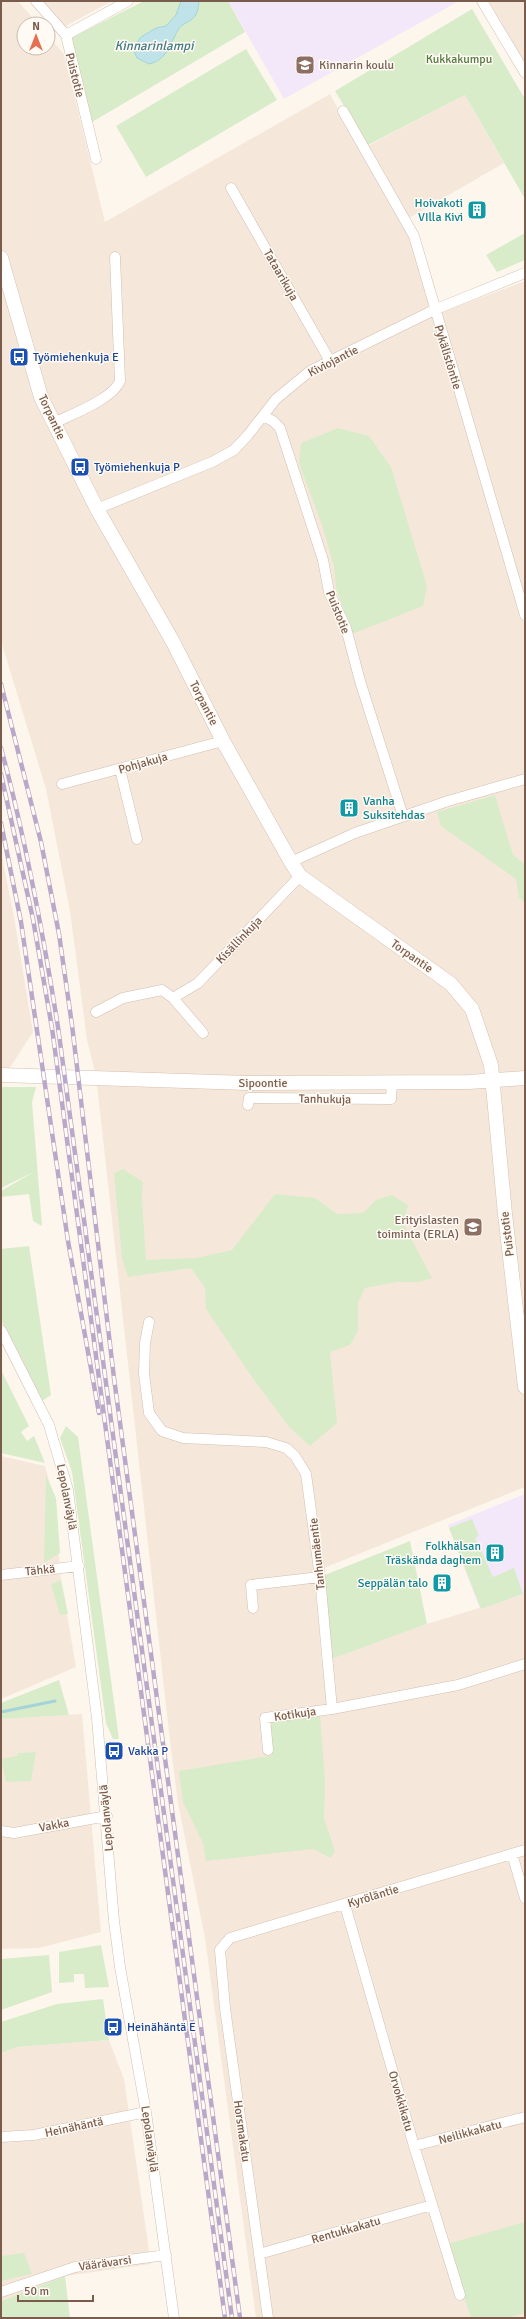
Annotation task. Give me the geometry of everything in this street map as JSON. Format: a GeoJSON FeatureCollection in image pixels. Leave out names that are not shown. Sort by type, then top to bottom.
{"type":"FeatureCollection","features":[{"type":"Feature","properties":{"kind":"street","name":"Puistotie"},"geometry":{"type":"LineString","coordinates":[[36,1],[66,35],[96,159]]}},
{"type":"Feature","properties":{"kind":"street"},"geometry":{"type":"LineString","coordinates":[[66,35],[128,1]]}},
{"type":"Feature","properties":{"kind":"street"},"geometry":{"type":"LineString","coordinates":[[482,1],[525,73]]}},
{"type":"Feature","properties":{"kind":"street","name":"Pykälistöntie"},"geometry":{"type":"LineString","coordinates":[[343,111],[414,236],[434,310],[525,615]]}},
{"type":"Feature","properties":{"kind":"street","name":"Tataarikuja"},"geometry":{"type":"LineString","coordinates":[[231,188],[330,361]]}},
{"type":"Feature","properties":{"kind":"street"},"geometry":{"type":"LineString","coordinates":[[54,424],[107,396],[117,388],[120,381],[115,257]]}},
{"type":"Feature","properties":{"kind":"street","name":"Torpantie"},"geometry":{"type":"LineString","coordinates":[[1,258],[41,397],[97,509],[173,642],[223,741],[291,862],[300,876],[451,984],[472,1009],[491,1065],[492,1081]]}},
{"type":"Feature","properties":{"kind":"street","name":"Kiviojantie"},"geometry":{"type":"LineString","coordinates":[[97,509],[212,462],[234,450],[276,398],[310,371],[434,310],[525,273]]}},
{"type":"Feature","properties":{"kind":"street","name":"Puistotie"},"geometry":{"type":"LineString","coordinates":[[263,416],[273,421],[280,428],[316,535],[323,560],[329,592],[346,628],[360,681],[403,816]]}},
{"type":"Feature","properties":{"kind":"street","name":"Pohjakuja"},"geometry":{"type":"LineString","coordinates":[[62,784],[223,741]]}},
{"type":"Feature","properties":{"kind":"street"},"geometry":{"type":"LineString","coordinates":[[120,769],[137,839]]}},
{"type":"Feature","properties":{"kind":"street"},"geometry":{"type":"LineString","coordinates":[[291,862],[355,833],[403,816],[525,779]]}},
{"type":"Feature","properties":{"kind":"street","name":"Kisällinkuja"},"geometry":{"type":"LineString","coordinates":[[173,998],[198,983],[300,876]]}},
{"type":"Feature","properties":{"kind":"street"},"geometry":{"type":"LineString","coordinates":[[96,1012],[123,998],[162,990],[173,998],[203,1033]]}},
{"type":"Feature","properties":{"kind":"street","name":"Sipoontie"},"geometry":{"type":"LineString","coordinates":[[1,1075],[247,1083],[492,1081],[525,1078]]}},
{"type":"Feature","properties":{"kind":"street","name":"Puistotie"},"geometry":{"type":"LineString","coordinates":[[492,1081],[525,1388]]}},
{"type":"Feature","properties":{"kind":"street","name":"Tanhukuja"},"geometry":{"type":"LineString","coordinates":[[248,1105],[249,1098],[390,1100],[392,1082]]}},
{"type":"Feature","properties":{"kind":"street","name":"Tanhumäentie"},"geometry":{"type":"LineString","coordinates":[[149,1322],[145,1343],[144,1374],[149,1413],[162,1431],[183,1438],[266,1442],[286,1448],[295,1456],[306,1474],[320,1577],[332,1709]]}},
{"type":"Feature","properties":{"kind":"street","name":"Lepolanväylä"},"geometry":{"type":"LineString","coordinates":[[1,1330],[49,1425],[61,1460],[71,1510],[98,1718],[107,1816],[114,1921],[120,1967],[146,2112],[174,2318]]}},
{"type":"Feature","properties":{"kind":"street","name":"Tähkä"},"geometry":{"type":"LineString","coordinates":[[1,1575],[79,1566]]}},
{"type":"Feature","properties":{"kind":"street"},"geometry":{"type":"LineString","coordinates":[[253,1608],[251,1585],[320,1577]]}},
{"type":"Feature","properties":{"kind":"street"},"geometry":{"type":"LineString","coordinates":[[332,1709],[458,1685],[525,1664]]}},
{"type":"Feature","properties":{"kind":"street","name":"Kotikuja"},"geometry":{"type":"LineString","coordinates":[[268,1750],[265,1718],[332,1709]]}},
{"type":"Feature","properties":{"kind":"street","name":"Vakka"},"geometry":{"type":"LineString","coordinates":[[1,1831],[14,1833],[107,1816]]}},
{"type":"Feature","properties":{"kind":"street","name":"Kyröläntie"},"geometry":{"type":"LineString","coordinates":[[223,1944],[230,1938],[345,1905],[525,1850]]}},
{"type":"Feature","properties":{"kind":"street"},"geometry":{"type":"LineString","coordinates":[[512,1854],[525,1898]]}},
{"type":"Feature","properties":{"kind":"street","name":"Orvokkikatu"},"geometry":{"type":"LineString","coordinates":[[345,1905],[414,2146],[460,2295]]}},
{"type":"Feature","properties":{"kind":"street","name":"Horsmakatu"},"geometry":{"type":"LineString","coordinates":[[223,1944],[220,1950],[225,2008],[268,2318]]}},
{"type":"Feature","properties":{"kind":"street","name":"Heinähäntä"},"geometry":{"type":"LineString","coordinates":[[1,2137],[34,2135],[146,2112]]}},
{"type":"Feature","properties":{"kind":"street","name":"Neilikkakatu"},"geometry":{"type":"LineString","coordinates":[[414,2146],[525,2117]]}},
{"type":"Feature","properties":{"kind":"street","name":"Rentukkakatu"},"geometry":{"type":"LineString","coordinates":[[259,2254],[432,2205]]}},
{"type":"Feature","properties":{"kind":"street","name":"Väärävarsi"},"geometry":{"type":"LineString","coordinates":[[1,2292],[75,2267],[166,2255]]}},
{"type":"Feature","properties":{"kind":"shaded area"},"geometry":{"type":"Polygon","coordinates":[[[1,1],[18,1],[31,16],[16,16],[16,56],[56,56],[56,45],[64,54],[105,222],[330,94],[360,150],[465,95],[504,163],[402,222],[413,240],[432,316],[525,281],[525,1487],[314,1572],[322,1662],[427,1624],[525,1594],[525,2318],[256,2318],[205,1938],[178,1803],[170,1741],[96,1076],[87,1040],[70,911],[46,789],[1,641],[1,1]]]}},
{"type":"Feature","properties":{"kind":"shaded area"},"geometry":{"type":"Polygon","coordinates":[[[40,1],[112,1],[62,28],[56,21],[56,16],[52,16],[40,1]]]}},
{"type":"Feature","properties":{"kind":"shaded area","name":"Kinnarin koulu"},"geometry":{"type":"Polygon","coordinates":[[[228,1],[459,1],[284,99],[228,1]]]}},
{"type":"Feature","properties":{"kind":"shaded area"},"geometry":{"type":"Polygon","coordinates":[[[489,1],[525,1],[525,64],[489,1]]]}},
{"type":"Feature","properties":{"kind":"shaded area"},"geometry":{"type":"Polygon","coordinates":[[[1,852],[14,917],[33,1032],[5,1075],[1,1075],[1,852]]]}},
{"type":"Feature","properties":{"kind":"shaded area"},"geometry":{"type":"Polygon","coordinates":[[[1,1456],[45,1466],[54,1499],[61,1580],[76,1667],[1,1699],[1,1456]]]}},
{"type":"Feature","properties":{"kind":"shaded area"},"geometry":{"type":"Polygon","coordinates":[[[525,1494],[525,1594],[480,1609],[448,1525],[525,1494]]]}},
{"type":"Feature","properties":{"kind":"shaded area"},"geometry":{"type":"Polygon","coordinates":[[[82,1714],[101,1932],[39,1948],[1,1949],[1,1719],[82,1714]]]}},
{"type":"Feature","properties":{"kind":"shaded area"},"geometry":{"type":"Polygon","coordinates":[[[109,2040],[124,2079],[151,2264],[65,2276],[1,2301],[1,2053],[17,2047],[109,2040]]]}},
{"type":"Feature","properties":{"kind":"green space"},"geometry":{"type":"Polygon","coordinates":[[[144,1],[228,1],[245,32],[92,122],[71,38],[144,1]]]}},
{"type":"Feature","properties":{"kind":"green space","name":"Kukkakumpu"},"geometry":{"type":"Polygon","coordinates":[[[472,9],[525,99],[525,199],[465,95],[368,145],[335,91],[472,9]]]}},
{"type":"Feature","properties":{"kind":"green space"},"geometry":{"type":"Polygon","coordinates":[[[246,49],[277,100],[146,177],[116,126],[246,49]]]}},
{"type":"Feature","properties":{"kind":"green space"},"geometry":{"type":"Polygon","coordinates":[[[525,233],[525,260],[497,272],[486,255],[525,233]]]}},
{"type":"Feature","properties":{"kind":"green space"},"geometry":{"type":"Polygon","coordinates":[[[338,428],[369,436],[391,467],[427,586],[423,606],[352,634],[336,588],[334,567],[323,528],[299,463],[301,443],[338,428]]]}},
{"type":"Feature","properties":{"kind":"green space"},"geometry":{"type":"Polygon","coordinates":[[[495,795],[513,855],[525,863],[525,903],[519,898],[516,879],[441,826],[437,812],[495,795]]]}},
{"type":"Feature","properties":{"kind":"green space"},"geometry":{"type":"Polygon","coordinates":[[[1,1087],[36,1087],[32,1102],[42,1226],[33,1221],[29,1194],[1,1197],[1,1191],[34,1172],[1,1188],[1,1087]]]}},
{"type":"Feature","properties":{"kind":"green space"},"geometry":{"type":"Polygon","coordinates":[[[123,1169],[143,1182],[142,1198],[146,1260],[196,1258],[232,1250],[275,1194],[315,1198],[337,1214],[363,1213],[376,1200],[392,1195],[408,1205],[403,1223],[432,1278],[419,1282],[397,1282],[365,1288],[358,1303],[358,1331],[350,1345],[330,1352],[337,1423],[310,1446],[289,1427],[252,1377],[206,1309],[205,1288],[191,1268],[128,1277],[122,1259],[114,1173],[123,1169]]]}},
{"type":"Feature","properties":{"kind":"green space"},"geometry":{"type":"Polygon","coordinates":[[[29,1246],[51,1395],[42,1401],[1,1320],[1,1249],[29,1246]]]}},
{"type":"Feature","properties":{"kind":"green space"},"geometry":{"type":"Polygon","coordinates":[[[1,1370],[29,1426],[21,1432],[27,1441],[34,1436],[45,1463],[1,1453],[1,1370]]]}},
{"type":"Feature","properties":{"kind":"green space"},"geometry":{"type":"Polygon","coordinates":[[[66,1426],[78,1437],[119,1739],[113,1739],[106,1723],[72,1472],[60,1438],[66,1426]]]}},
{"type":"Feature","properties":{"kind":"green space"},"geometry":{"type":"Polygon","coordinates":[[[46,1475],[56,1498],[60,1553],[44,1563],[46,1475]]]}},
{"type":"Feature","properties":{"kind":"green space"},"geometry":{"type":"Polygon","coordinates":[[[472,1519],[479,1536],[475,1538],[493,1577],[514,1568],[523,1594],[481,1609],[449,1528],[472,1519]]]}},
{"type":"Feature","properties":{"kind":"green space"},"geometry":{"type":"Polygon","coordinates":[[[410,1541],[427,1624],[331,1659],[325,1575],[410,1541]]]}},
{"type":"Feature","properties":{"kind":"green space"},"geometry":{"type":"Polygon","coordinates":[[[61,1580],[68,1614],[60,1615],[51,1584],[61,1580]]]}},
{"type":"Feature","properties":{"kind":"green space"},"geometry":{"type":"Polygon","coordinates":[[[59,1680],[69,1715],[1,1719],[1,1703],[59,1680]]]}},
{"type":"Feature","properties":{"kind":"green space"},"geometry":{"type":"Polygon","coordinates":[[[320,1716],[325,1780],[324,1819],[335,1851],[331,1858],[313,1849],[206,1861],[203,1843],[183,1802],[179,1771],[269,1756],[269,1723],[320,1716]]]}},
{"type":"Feature","properties":{"kind":"green space"},"geometry":{"type":"Polygon","coordinates":[[[36,1752],[31,1781],[6,1782],[1,1759],[17,1756],[18,1753],[36,1752]]]}},
{"type":"Feature","properties":{"kind":"green space"},"geometry":{"type":"Polygon","coordinates":[[[101,1945],[109,1987],[85,1988],[84,1974],[74,1974],[74,1982],[59,1983],[59,1952],[101,1945]]]}},
{"type":"Feature","properties":{"kind":"green space"},"geometry":{"type":"Polygon","coordinates":[[[49,1955],[52,1992],[1,2010],[1,1959],[49,1955]]]}},
{"type":"Feature","properties":{"kind":"green space"},"geometry":{"type":"Polygon","coordinates":[[[103,1999],[109,2040],[17,2047],[1,2053],[1,2022],[57,2004],[103,1999]]]}},
{"type":"Feature","properties":{"kind":"green space"},"geometry":{"type":"Polygon","coordinates":[[[525,2222],[525,2313],[507,2318],[471,2318],[447,2244],[525,2222]]]}},
{"type":"Feature","properties":{"kind":"green space"},"geometry":{"type":"Polygon","coordinates":[[[24,2253],[32,2274],[1,2281],[1,2256],[24,2253]]]}},
{"type":"Feature","properties":{"kind":"green space"},"geometry":{"type":"Polygon","coordinates":[[[65,2276],[70,2318],[1,2318],[1,2301],[65,2276]]]}},
{"type":"Feature","properties":{"kind":"water","name":"Kinnarinlampi"},"geometry":{"type":"Polygon","coordinates":[[[181,1],[199,1],[198,9],[193,18],[178,30],[167,51],[160,59],[149,64],[137,58],[134,47],[141,37],[156,28],[166,26],[176,15],[181,1]]]}},
{"type":"Feature","properties":{"kind":"waterway"},"geometry":{"type":"LineString","coordinates":[[1,1712],[55,1701]]}},
{"type":"Feature","properties":{"kind":"railway"},"geometry":{"type":"LineString","coordinates":[[1,684],[41,842],[59,934],[72,1025],[114,1378],[240,2318]]}},
{"type":"Feature","properties":{"kind":"railway"},"geometry":{"type":"LineString","coordinates":[[1,748],[33,887],[58,1027],[232,2318]]}},
{"type":"Feature","properties":{"kind":"railway"},"geometry":{"type":"LineString","coordinates":[[1,774],[33,919],[52,1028],[225,2318]]}},
{"type":"Feature","properties":{"kind":"railway"},"geometry":{"type":"LineString","coordinates":[[1,823],[21,922],[68,1241],[99,1413]]}},
{"type":"Feature","properties":{"kind":"place","name":"Kinnarin koulu"},"geometry":{"type":"Point","coordinates":[305,65]}},
{"type":"Feature","properties":{"kind":"place","name":"Hoivakoti VIlla Kivi"},"geometry":{"type":"Point","coordinates":[477,210]}},
{"type":"Feature","properties":{"kind":"place","name":"Työmiehenkuja E"},"geometry":{"type":"Point","coordinates":[19,357]}},
{"type":"Feature","properties":{"kind":"place","name":"Työmiehenkuja P"},"geometry":{"type":"Point","coordinates":[80,467]}},
{"type":"Feature","properties":{"kind":"place","name":"Vanha Suksitehdas"},"geometry":{"type":"Point","coordinates":[349,808]}},
{"type":"Feature","properties":{"kind":"place","name":"Erityislasten toiminta (ERLA)"},"geometry":{"type":"Point","coordinates":[473,1227]}},
{"type":"Feature","properties":{"kind":"place","name":"Folkhälsan Träskända daghem"},"geometry":{"type":"Point","coordinates":[495,1553]}},
{"type":"Feature","properties":{"kind":"place","name":"Seppälän talo"},"geometry":{"type":"Point","coordinates":[442,1583]}},
{"type":"Feature","properties":{"kind":"place","name":"Vakka P"},"geometry":{"type":"Point","coordinates":[114,1751]}},
{"type":"Feature","properties":{"kind":"place","name":"Heinähäntä E"},"geometry":{"type":"Point","coordinates":[113,2027]}}]}
